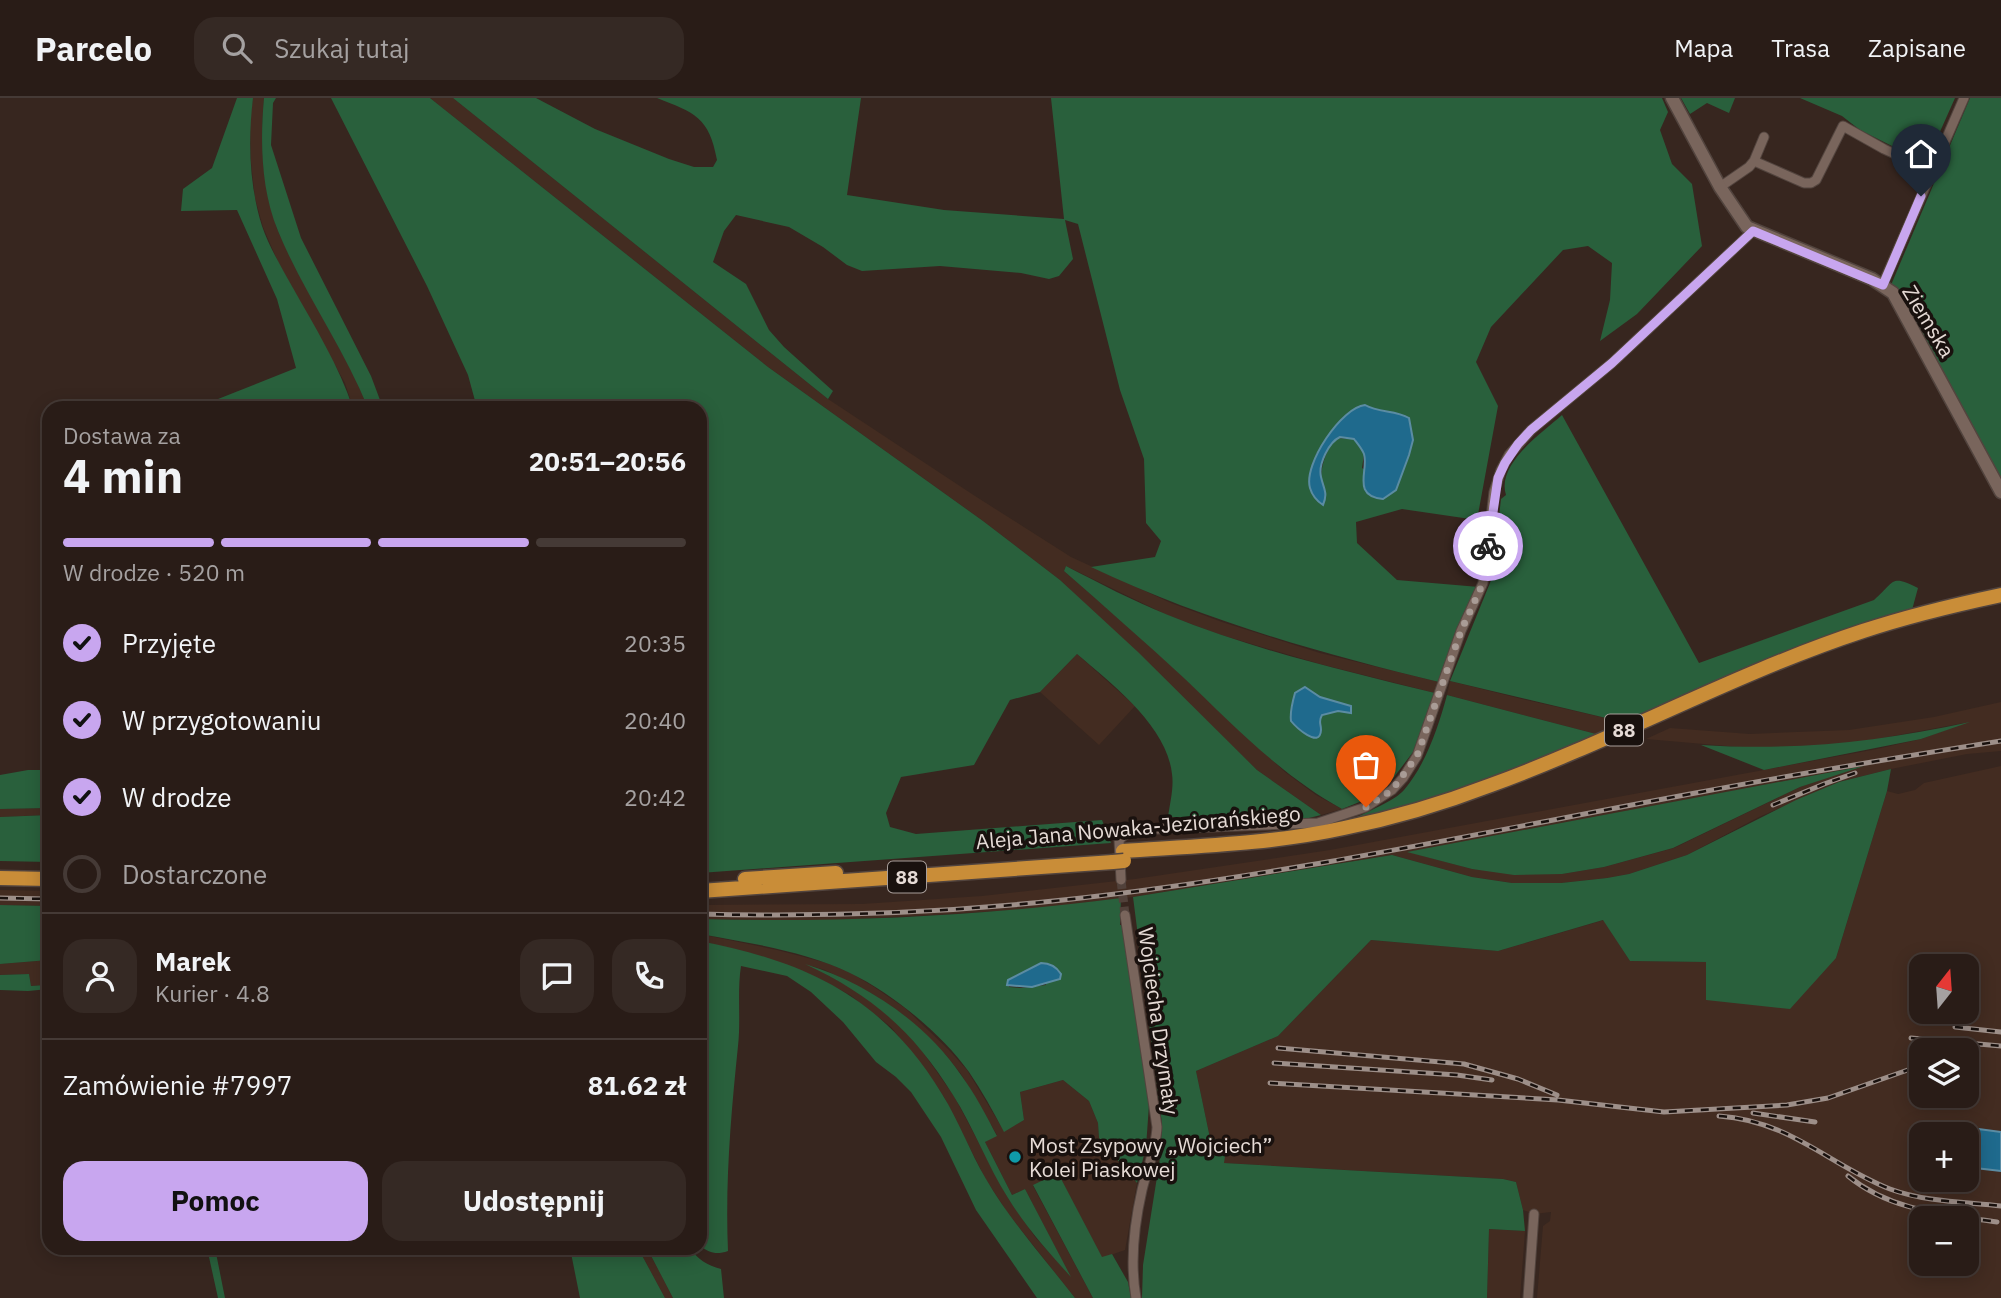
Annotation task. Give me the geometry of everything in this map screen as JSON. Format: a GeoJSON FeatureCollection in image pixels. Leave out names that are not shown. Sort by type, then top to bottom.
{"type":"FeatureCollection","features":[{"type":"Feature","properties":{"kind":"main road","name":"Aleja Jana Nowaka-Jeziorańskiego"},"geometry":{"type":"LineString","coordinates":[[707,890],[1118,856],[1242,843],[1344,828],[1447,801],[1532,769],[1829,643],[1901,619],[2001,595]]}},
{"type":"Feature","properties":{"kind":"main road","name":"Aleja Jana Nowaka-Jeziorańskiego"},"geometry":{"type":"LineString","coordinates":[[707,882],[1118,856],[1242,852],[1348,836],[1450,810],[1536,778],[1831,652],[1903,628],[2001,605]]}},
{"type":"Feature","properties":{"kind":"main road"},"geometry":{"type":"LineString","coordinates":[[0,869],[42,870]]}},
{"type":"Feature","properties":{"kind":"main road"},"geometry":{"type":"LineString","coordinates":[[0,878],[42,879]]}},
{"type":"Feature","properties":{"kind":"street","name":"Ziemska"},"geometry":{"type":"LineString","coordinates":[[1672,98],[1741,221],[1753,231],[1883,285],[1899,302],[2001,492]]}},
{"type":"Feature","properties":{"kind":"street"},"geometry":{"type":"LineString","coordinates":[[1883,285],[1964,98]]}},
{"type":"Feature","properties":{"kind":"street"},"geometry":{"type":"LineString","coordinates":[[1754,161],[1804,183],[1811,183],[1816,180],[1843,127],[1932,172]]}},
{"type":"Feature","properties":{"kind":"street"},"geometry":{"type":"LineString","coordinates":[[1720,187],[1749,167],[1764,137]]}},
{"type":"Feature","properties":{"kind":"street"},"geometry":{"type":"LineString","coordinates":[[1121,880],[1119,839],[1130,830],[1318,823],[1351,814],[1378,801],[1392,790],[1417,756],[1461,631],[1483,583],[1494,492],[1509,455],[1531,430],[1602,373],[1753,231]]}},
{"type":"Feature","properties":{"kind":"street","name":"Wojciecha Drzymały"},"geometry":{"type":"LineString","coordinates":[[1125,915],[1157,1127],[1138,1210],[1133,1270],[1136,1298]]}},
{"type":"Feature","properties":{"kind":"street"},"geometry":{"type":"LineString","coordinates":[[1528,1298],[1534,1214]]}},
{"type":"Feature","properties":{"kind":"shaded area"},"geometry":{"type":"Polygon","coordinates":[[[253,98],[264,98],[263,163],[268,198],[277,229],[365,401],[351,401],[345,383],[278,262],[263,227],[255,198],[250,120],[253,98]]]}},
{"type":"Feature","properties":{"kind":"shaded area"},"geometry":{"type":"Polygon","coordinates":[[[430,98],[453,98],[828,399],[1071,557],[1171,603],[1222,622],[1320,653],[1439,682],[1435,693],[1320,664],[1218,634],[1167,615],[1066,566],[1064,571],[1147,643],[1285,772],[1316,795],[1342,809],[1321,815],[1257,770],[1060,580],[983,521],[768,367],[430,98]]]}},
{"type":"Feature","properties":{"kind":"shaded area"},"geometry":{"type":"Polygon","coordinates":[[[1077,654],[1135,706],[1099,745],[1040,692],[1077,654]]]}},
{"type":"Feature","properties":{"kind":"shaded area"},"geometry":{"type":"Polygon","coordinates":[[[1450,681],[1623,722],[1600,735],[1447,695],[1450,681]]]}},
{"type":"Feature","properties":{"kind":"shaded area"},"geometry":{"type":"Polygon","coordinates":[[[2001,702],[2001,751],[1967,754],[1839,782],[1759,817],[1687,855],[1629,874],[1607,878],[1561,883],[1512,883],[1472,877],[1392,855],[1133,897],[1035,909],[821,921],[707,919],[707,905],[862,904],[982,896],[1135,879],[1330,850],[1877,749],[1921,739],[1964,723],[1849,744],[1794,747],[1750,748],[1646,739],[1670,728],[1750,734],[1849,730],[1934,717],[2001,702]],[[1855,768],[1409,852],[1472,869],[1562,874],[1604,867],[1674,848],[1800,787],[1855,768]]]}},
{"type":"Feature","properties":{"kind":"shaded area"},"geometry":{"type":"Polygon","coordinates":[[[2001,766],[2001,1298],[1537,1298],[1543,1226],[1550,1221],[1551,1212],[1534,1214],[1523,1210],[1516,1182],[1503,1179],[1224,1163],[1210,1138],[1196,1071],[1278,1036],[1371,940],[1498,951],[1604,920],[1630,961],[1706,962],[1836,958],[1887,791],[1898,794],[1915,790],[1924,783],[2001,766]]]}},
{"type":"Feature","properties":{"kind":"shaded area"},"geometry":{"type":"Polygon","coordinates":[[[42,808],[42,815],[0,817],[0,809],[42,808]]]}},
{"type":"Feature","properties":{"kind":"shaded area"},"geometry":{"type":"Polygon","coordinates":[[[0,890],[42,891],[42,906],[0,905],[0,890]]]}},
{"type":"Feature","properties":{"kind":"shaded area"},"geometry":{"type":"Polygon","coordinates":[[[707,935],[827,963],[874,987],[905,1008],[949,1050],[967,1070],[1004,1131],[1024,1120],[1020,1092],[1063,1080],[1089,1101],[1098,1123],[1099,1138],[1137,1183],[1125,1250],[1102,1258],[1058,1174],[1033,1186],[1093,1298],[1075,1298],[1007,1212],[985,1178],[944,1097],[891,1027],[850,995],[820,979],[754,954],[707,943],[707,935]],[[811,966],[861,993],[898,1023],[922,1051],[954,1096],[1008,1198],[1035,1237],[1069,1274],[1025,1189],[1012,1195],[985,1142],[997,1135],[961,1074],[945,1054],[902,1014],[871,993],[811,966]]]}},
{"type":"Feature","properties":{"kind":"shaded area"},"geometry":{"type":"Polygon","coordinates":[[[42,961],[42,985],[31,986],[29,974],[0,975],[0,964],[42,961]]]}},
{"type":"Feature","properties":{"kind":"shaded area"},"geometry":{"type":"Polygon","coordinates":[[[1489,1229],[1525,1231],[1520,1298],[1487,1298],[1489,1229]]]}},
{"type":"Feature","properties":{"kind":"shaded area"},"geometry":{"type":"Polygon","coordinates":[[[642,1255],[651,1255],[673,1298],[665,1298],[642,1255]]]}},
{"type":"Feature","properties":{"kind":"green space"},"geometry":{"type":"Polygon","coordinates":[[[237,98],[253,98],[250,130],[252,179],[265,234],[334,362],[350,401],[213,401],[296,368],[277,299],[237,210],[181,211],[183,189],[212,168],[237,98]]]}},
{"type":"Feature","properties":{"kind":"green space"},"geometry":{"type":"Polygon","coordinates":[[[264,98],[276,98],[273,103],[271,145],[301,238],[371,376],[380,401],[365,401],[288,254],[268,199],[262,131],[264,98]]]}},
{"type":"Feature","properties":{"kind":"green space"},"geometry":{"type":"Polygon","coordinates":[[[331,98],[430,98],[768,367],[983,521],[1060,580],[1138,652],[1257,770],[1321,815],[1305,819],[1168,817],[1172,774],[1160,739],[1136,707],[1077,654],[1040,692],[1010,700],[974,765],[901,777],[886,813],[890,827],[916,834],[1102,820],[1111,843],[707,872],[707,401],[475,401],[468,375],[427,286],[331,98]]]}},
{"type":"Feature","properties":{"kind":"green space"},"geometry":{"type":"Polygon","coordinates":[[[453,98],[536,98],[595,129],[669,159],[694,167],[713,167],[717,160],[705,125],[691,113],[657,98],[861,98],[847,195],[944,210],[1064,219],[1051,98],[1662,98],[1668,112],[1660,130],[1672,164],[1692,184],[1702,246],[1637,314],[1600,341],[1610,300],[1612,263],[1588,246],[1563,250],[1491,327],[1476,362],[1498,406],[1477,520],[1402,509],[1356,522],[1357,543],[1397,580],[1479,587],[1467,608],[1439,682],[1262,634],[1176,603],[1091,567],[1155,557],[1161,541],[1146,523],[1144,459],[1120,390],[1078,224],[1065,220],[1073,259],[1059,276],[1049,279],[1021,273],[940,266],[862,271],[847,265],[789,227],[736,215],[724,231],[713,262],[746,284],[769,330],[833,391],[828,399],[453,98]],[[1365,405],[1316,454],[1321,476],[1322,466],[1336,438],[1354,439],[1364,454],[1362,468],[1396,490],[1413,440],[1409,418],[1365,405]]]}},
{"type":"Feature","properties":{"kind":"green space"},"geometry":{"type":"Polygon","coordinates":[[[1681,98],[1735,98],[1729,113],[1707,103],[1690,114],[1681,98]]]}},
{"type":"Feature","properties":{"kind":"green space"},"geometry":{"type":"Polygon","coordinates":[[[1800,98],[1955,98],[1926,163],[1860,130],[1842,116],[1800,98]]]}},
{"type":"Feature","properties":{"kind":"green space"},"geometry":{"type":"Polygon","coordinates":[[[1970,98],[2001,98],[2001,480],[1891,285],[1970,98]]]}},
{"type":"Feature","properties":{"kind":"green space"},"geometry":{"type":"Polygon","coordinates":[[[1562,415],[1699,663],[1874,600],[1897,581],[1918,588],[1912,610],[1873,621],[1709,684],[1623,722],[1450,681],[1492,578],[1501,499],[1506,495],[1508,472],[1523,450],[1562,415]]]}},
{"type":"Feature","properties":{"kind":"green space"},"geometry":{"type":"Polygon","coordinates":[[[1066,566],[1155,610],[1233,639],[1435,693],[1413,752],[1382,793],[1342,809],[1299,781],[1259,749],[1064,571],[1066,566]]]}},
{"type":"Feature","properties":{"kind":"green space"},"geometry":{"type":"Polygon","coordinates":[[[1447,695],[1600,735],[1459,790],[1352,820],[1394,798],[1412,780],[1430,745],[1447,695]]]}},
{"type":"Feature","properties":{"kind":"green space"},"geometry":{"type":"Polygon","coordinates":[[[1970,722],[1921,739],[1764,770],[1701,745],[1804,746],[1869,740],[1970,722]]]}},
{"type":"Feature","properties":{"kind":"green space"},"geometry":{"type":"Polygon","coordinates":[[[1864,766],[1800,787],[1673,848],[1604,867],[1562,874],[1514,875],[1472,869],[1407,852],[1864,766]]]}},
{"type":"Feature","properties":{"kind":"green space"},"geometry":{"type":"Polygon","coordinates":[[[1891,769],[1887,791],[1836,958],[1790,1009],[1706,1000],[1706,962],[1630,961],[1603,920],[1498,951],[1371,940],[1278,1036],[1196,1071],[1210,1138],[1227,1142],[1224,1163],[1503,1179],[1516,1182],[1525,1231],[1489,1229],[1487,1298],[1142,1298],[1143,1265],[1160,1158],[1162,1124],[1133,897],[1392,855],[1472,877],[1512,883],[1561,883],[1607,878],[1629,874],[1687,855],[1796,800],[1839,782],[1891,769]]]}},
{"type":"Feature","properties":{"kind":"green space"},"geometry":{"type":"Polygon","coordinates":[[[42,770],[42,808],[0,809],[0,775],[42,770]]]}},
{"type":"Feature","properties":{"kind":"green space"},"geometry":{"type":"Polygon","coordinates":[[[42,815],[42,862],[0,861],[0,817],[42,815]]]}},
{"type":"Feature","properties":{"kind":"green space"},"geometry":{"type":"Polygon","coordinates":[[[1121,898],[1120,925],[1123,925],[1149,1105],[1146,1147],[1137,1183],[1099,1138],[1098,1123],[1089,1101],[1063,1080],[1020,1092],[1024,1120],[1004,1132],[978,1086],[958,1058],[931,1029],[883,992],[850,973],[814,959],[707,935],[707,919],[858,919],[963,914],[1121,898]],[[1041,963],[1008,980],[1009,987],[1046,985],[1041,963]]]}},
{"type":"Feature","properties":{"kind":"green space"},"geometry":{"type":"Polygon","coordinates":[[[0,905],[42,906],[42,961],[0,964],[0,905]]]}},
{"type":"Feature","properties":{"kind":"green space"},"geometry":{"type":"Polygon","coordinates":[[[707,943],[775,960],[809,973],[840,989],[895,1033],[942,1094],[996,1195],[1075,1298],[1037,1298],[976,1210],[941,1137],[911,1092],[876,1062],[843,1022],[811,992],[787,976],[741,966],[739,1036],[728,1174],[728,1251],[713,1253],[707,1250],[707,943]]]}},
{"type":"Feature","properties":{"kind":"green space"},"geometry":{"type":"Polygon","coordinates":[[[805,964],[850,981],[892,1006],[912,1021],[946,1056],[971,1090],[997,1136],[985,1142],[1012,1195],[1025,1189],[1071,1277],[1015,1209],[993,1173],[961,1108],[923,1052],[871,1002],[805,964]]]}},
{"type":"Feature","properties":{"kind":"green space"},"geometry":{"type":"Polygon","coordinates":[[[29,974],[31,986],[42,985],[42,990],[0,990],[0,975],[29,974]]]}},
{"type":"Feature","properties":{"kind":"green space"},"geometry":{"type":"Polygon","coordinates":[[[1058,1173],[1102,1257],[1112,1254],[1128,1282],[1131,1298],[1093,1298],[1033,1185],[1058,1173]]]}},
{"type":"Feature","properties":{"kind":"green space"},"geometry":{"type":"Polygon","coordinates":[[[209,1255],[216,1255],[225,1298],[218,1298],[209,1255]]]}},
{"type":"Feature","properties":{"kind":"green space"},"geometry":{"type":"Polygon","coordinates":[[[571,1255],[642,1255],[665,1298],[580,1298],[571,1255]]]}},
{"type":"Feature","properties":{"kind":"green space"},"geometry":{"type":"Polygon","coordinates":[[[651,1255],[695,1255],[711,1266],[721,1269],[724,1298],[673,1298],[651,1255]]]}},
{"type":"Feature","properties":{"kind":"water"},"geometry":{"type":"Polygon","coordinates":[[[1365,405],[1409,418],[1413,440],[1396,490],[1383,499],[1367,493],[1363,481],[1363,452],[1354,439],[1340,437],[1328,448],[1321,466],[1325,494],[1323,505],[1315,498],[1310,488],[1312,465],[1326,438],[1336,426],[1346,415],[1365,405]]]}},
{"type":"Feature","properties":{"kind":"water"},"geometry":{"type":"Polygon","coordinates":[[[1305,687],[1320,697],[1351,706],[1351,713],[1338,711],[1322,715],[1320,736],[1316,738],[1307,735],[1291,721],[1295,693],[1305,687]]]}},
{"type":"Feature","properties":{"kind":"water"},"geometry":{"type":"Polygon","coordinates":[[[1041,963],[1055,967],[1061,974],[1060,979],[1032,987],[1007,985],[1008,980],[1041,963]]]}},
{"type":"Feature","properties":{"kind":"water"},"geometry":{"type":"Polygon","coordinates":[[[1979,1129],[2001,1132],[2001,1171],[1979,1168],[1979,1129]]]}},
{"type":"Feature","properties":{"kind":"tunnel"},"geometry":{"type":"LineString","coordinates":[[1121,880],[1125,915]]}},
{"type":"Feature","properties":{"kind":"railway"},"geometry":{"type":"LineString","coordinates":[[707,914],[927,911],[1063,900],[1143,890],[1303,866],[1776,778],[2001,741]]}},
{"type":"Feature","properties":{"kind":"railway"},"geometry":{"type":"LineString","coordinates":[[1773,805],[1855,773]]}},
{"type":"Feature","properties":{"kind":"railway"},"geometry":{"type":"LineString","coordinates":[[0,898],[42,899]]}},
{"type":"Feature","properties":{"kind":"railway"},"geometry":{"type":"LineString","coordinates":[[1955,1027],[2001,1032]]}},
{"type":"Feature","properties":{"kind":"railway"},"geometry":{"type":"LineString","coordinates":[[1979,1044],[2001,1046]]}},
{"type":"Feature","properties":{"kind":"railway"},"geometry":{"type":"LineString","coordinates":[[1278,1048],[1464,1064],[1518,1079],[1557,1095]]}},
{"type":"Feature","properties":{"kind":"railway"},"geometry":{"type":"LineString","coordinates":[[1274,1063],[1457,1075],[1492,1080]]}},
{"type":"Feature","properties":{"kind":"railway"},"geometry":{"type":"LineString","coordinates":[[1270,1083],[1558,1100],[1664,1112],[1787,1105],[1828,1098],[1909,1070]]}},
{"type":"Feature","properties":{"kind":"railway"},"geometry":{"type":"LineString","coordinates":[[1753,1113],[1815,1122]]}},
{"type":"Feature","properties":{"kind":"railway"},"geometry":{"type":"LineString","coordinates":[[1719,1116],[1768,1126],[1890,1189],[1917,1197],[2001,1206]]}},
{"type":"Feature","properties":{"kind":"railway"},"geometry":{"type":"LineString","coordinates":[[1848,1176],[1865,1188],[1900,1204],[1997,1222]]}},
{"type":"Feature","properties":{"kind":"way so far"},"geometry":{"type":"LineString","coordinates":[[1366,807],[1392,790],[1417,756],[1461,631],[1483,583],[1488,546]]}},
{"type":"Feature","properties":{"kind":"place","name":"Most Zsypowy „Wojciech” Kolei Piaskowej"},"geometry":{"type":"Point","coordinates":[1015,1157]}},
{"type":"Feature","properties":{"kind":"route"},"geometry":{"type":"LineString","coordinates":[[1488,546],[1498,478],[1518,444],[1531,430],[1612,363],[1753,231],[1856,271],[1883,285],[1921,196]]}}]}
